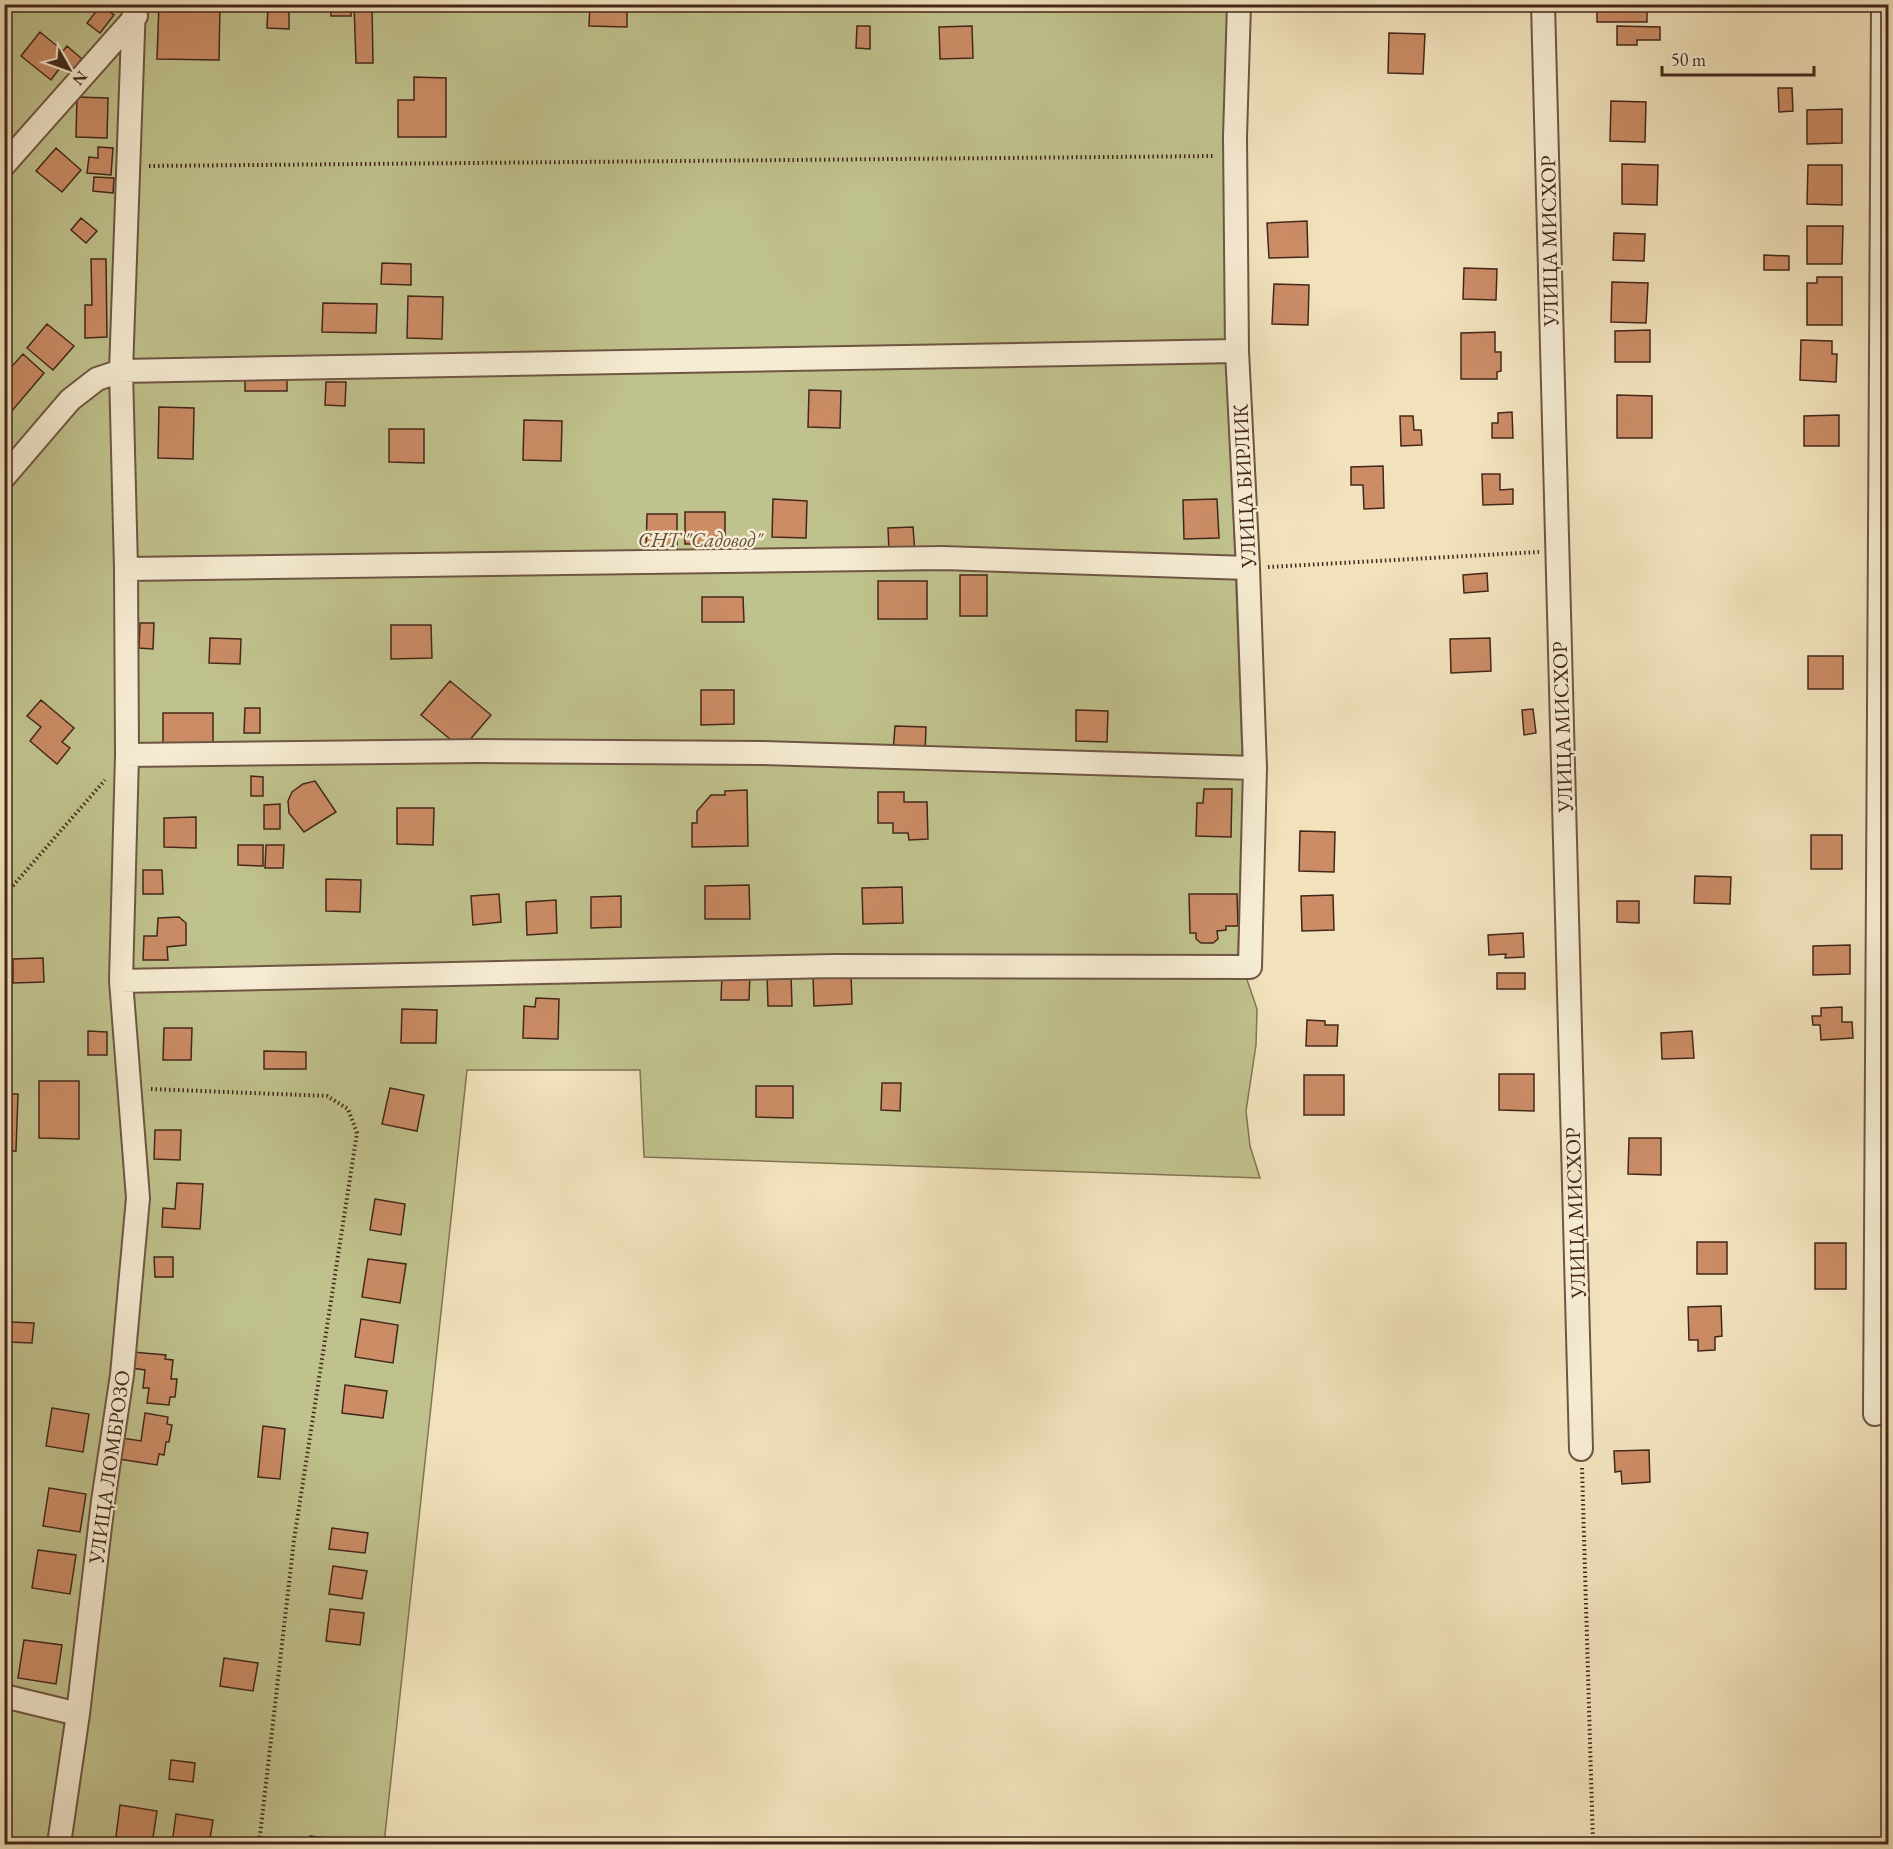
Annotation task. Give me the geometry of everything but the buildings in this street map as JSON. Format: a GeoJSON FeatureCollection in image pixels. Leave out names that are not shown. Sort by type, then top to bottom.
{"type":"FeatureCollection","features":[{"type":"Feature","properties":{"kind":"street","name":"УЛИЦА БИРЛИК"},"geometry":{"type":"LineString","coordinates":[[121,981],[834,966],[1250,967],[1255,768],[1237,351],[1235,156],[1239,4]]}},
{"type":"Feature","properties":{"kind":"street","name":"УЛИЦА МИСХОР"},"geometry":{"type":"LineString","coordinates":[[1543,4],[1581,1449]]}},
{"type":"Feature","properties":{"kind":"street"},"geometry":{"type":"LineString","coordinates":[[1875,1414],[1883,4]]}},
{"type":"Feature","properties":{"kind":"street"},"geometry":{"type":"LineString","coordinates":[[4,165],[135,10]]}},
{"type":"Feature","properties":{"kind":"street","name":"УЛИЦА ЛОМБРОЗО"},"geometry":{"type":"LineString","coordinates":[[59,1845],[78,1714],[103,1501],[122,1375],[138,1198],[121,981],[127,755],[126,569],[121,370],[127,167],[135,10]]}},
{"type":"Feature","properties":{"kind":"street"},"geometry":{"type":"LineString","coordinates":[[4,477],[70,400],[97,380],[121,370],[1237,351]]}},
{"type":"Feature","properties":{"kind":"street"},"geometry":{"type":"LineString","coordinates":[[126,569],[943,558],[1248,568]]}},
{"type":"Feature","properties":{"kind":"street"},"geometry":{"type":"LineString","coordinates":[[127,755],[478,751],[751,753],[1255,768]]}},
{"type":"Feature","properties":{"kind":"street"},"geometry":{"type":"LineString","coordinates":[[4,1696],[78,1714]]}},
{"type":"Feature","properties":{"kind":"path"},"geometry":{"type":"LineString","coordinates":[[127,167],[1235,156]]}},
{"type":"Feature","properties":{"kind":"path"},"geometry":{"type":"LineString","coordinates":[[1248,568],[1557,551]]}},
{"type":"Feature","properties":{"kind":"path"},"geometry":{"type":"LineString","coordinates":[[4,896],[127,755]]}},
{"type":"Feature","properties":{"kind":"path"},"geometry":{"type":"LineString","coordinates":[[129,1088],[327,1096],[348,1109],[357,1133],[294,1540],[259,1845]]}},
{"type":"Feature","properties":{"kind":"path"},"geometry":{"type":"LineString","coordinates":[[1581,1449],[1593,1845]]}},
{"type":"Feature","properties":{"kind":"green space","name":"СНТ \"Садовод\""},"geometry":{"type":"Polygon","coordinates":[[[5,5],[1232,5],[1228,360],[1243,780],[1238,953],[1257,1009],[1256,1045],[1246,1111],[1250,1146],[1260,1178],[644,1157],[640,1070],[467,1070],[384,1844],[5,1844],[5,5]]]}}]}
